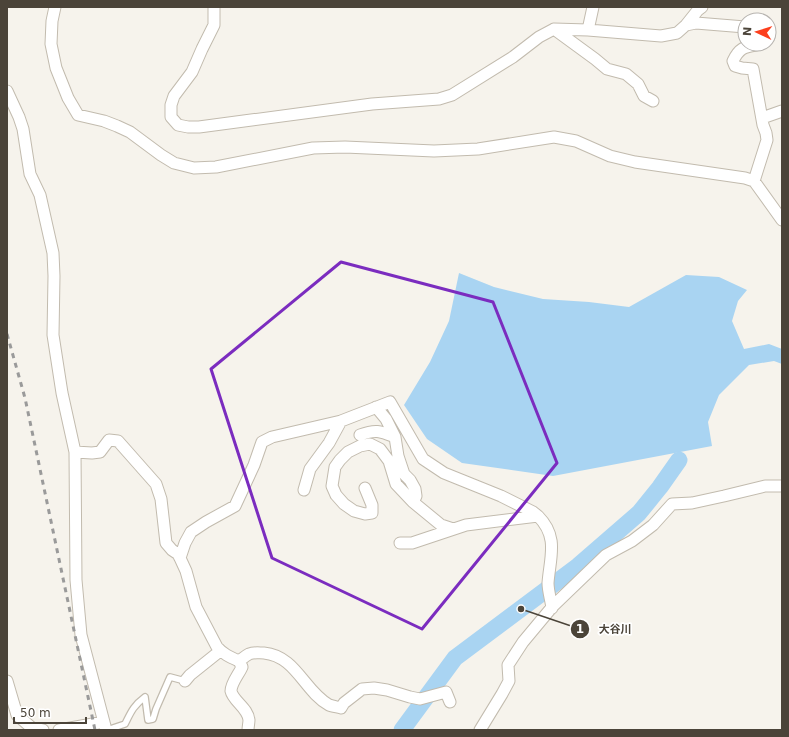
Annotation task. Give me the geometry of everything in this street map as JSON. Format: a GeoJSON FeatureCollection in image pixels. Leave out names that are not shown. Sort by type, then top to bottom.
{"type":"FeatureCollection","features":[{"type":"Feature","properties":{"kind":"street"},"geometry":{"type":"LineString","coordinates":[[55,7],[52,21],[51,44],[53,56],[56,68],[68,98],[78,115],[104,121],[130,132],[174,164],[194,168],[216,167],[313,148],[345,147],[434,151],[478,149],[554,137],[576,141],[610,156],[635,162],[745,178],[754,181],[782,220]]}},
{"type":"Feature","properties":{"kind":"street"},"geometry":{"type":"LineString","coordinates":[[214,7],[214,25],[192,72],[174,96],[170,105],[171,117],[178,124],[188,127],[199,127],[372,104],[439,99],[452,95],[513,57],[539,37],[554,29],[588,30],[660,36],[677,33],[686,26],[702,7]]}},
{"type":"Feature","properties":{"kind":"street"},"geometry":{"type":"LineString","coordinates":[[588,30],[593,7]]}},
{"type":"Feature","properties":{"kind":"street"},"geometry":{"type":"LineString","coordinates":[[686,26],[696,23],[737,26]]}},
{"type":"Feature","properties":{"kind":"street"},"geometry":{"type":"LineString","coordinates":[[554,29],[607,68],[626,74],[638,84],[644,96],[653,101]]}},
{"type":"Feature","properties":{"kind":"street"},"geometry":{"type":"LineString","coordinates":[[738,52],[734,61],[735,66],[753,69],[767,140],[754,181]]}},
{"type":"Feature","properties":{"kind":"street"},"geometry":{"type":"LineString","coordinates":[[7,92],[23,129],[30,174],[40,195],[53,253],[53,335],[62,393],[75,452],[76,580],[81,635],[106,727],[59,730]]}},
{"type":"Feature","properties":{"kind":"street"},"geometry":{"type":"LineString","coordinates":[[762,118],[782,111]]}},
{"type":"Feature","properties":{"kind":"street"},"geometry":{"type":"LineString","coordinates":[[180,558],[185,543],[191,532],[234,506],[254,465],[262,442],[272,437],[342,421],[390,402],[423,459],[444,473],[501,496],[533,512],[547,527],[552,540],[548,585],[552,608]]}},
{"type":"Feature","properties":{"kind":"street"},"geometry":{"type":"LineString","coordinates":[[376,407],[386,419],[395,436],[398,456],[404,474],[410,480],[415,489],[416,496],[413,502]]}},
{"type":"Feature","properties":{"kind":"street"},"geometry":{"type":"LineString","coordinates":[[304,490],[310,469],[329,443],[342,421]]}},
{"type":"Feature","properties":{"kind":"street"},"geometry":{"type":"LineString","coordinates":[[360,435],[370,431],[380,431],[395,436]]}},
{"type":"Feature","properties":{"kind":"street"},"geometry":{"type":"LineString","coordinates":[[75,452],[100,452],[109,440],[118,441],[156,484],[161,499],[166,544],[178,554],[180,558],[186,571],[196,607],[217,647],[220,651],[239,661],[242,668],[233,684],[231,691],[245,710],[249,720],[248,730]]}},
{"type":"Feature","properties":{"kind":"street"},"geometry":{"type":"LineString","coordinates":[[365,488],[372,505],[372,513],[365,514],[354,511],[344,504],[336,495],[332,486],[334,467],[348,452],[360,446],[370,444],[380,450],[389,461],[396,484],[413,502],[441,525],[453,529]]}},
{"type":"Feature","properties":{"kind":"street"},"geometry":{"type":"LineString","coordinates":[[480,730],[509,681],[508,665],[523,642],[552,608],[606,555],[632,541],[648,529],[672,504],[692,503],[765,486],[782,486]]}},
{"type":"Feature","properties":{"kind":"street"},"geometry":{"type":"LineString","coordinates":[[400,543],[412,543],[466,525],[538,516]]}},
{"type":"Feature","properties":{"kind":"street"},"geometry":{"type":"LineString","coordinates":[[185,681],[190,675],[220,651]]}},
{"type":"Feature","properties":{"kind":"street"},"geometry":{"type":"LineString","coordinates":[[239,661],[249,654],[257,652],[269,653],[281,658],[290,664],[319,698],[330,705],[341,708],[344,703],[362,689],[374,688],[420,699],[446,692],[450,702]]}},
{"type":"Feature","properties":{"kind":"street"},"geometry":{"type":"LineString","coordinates":[[7,682],[17,715],[32,728],[43,730]]}},
{"type":"Feature","properties":{"kind":"lane"},"geometry":{"type":"LineString","coordinates":[[106,727],[125,724],[132,709],[145,697],[148,720],[153,719],[170,677],[185,681]]}},
{"type":"Feature","properties":{"kind":"highlighted area"},"geometry":{"type":"Polygon","coordinates":[[[341,262],[493,302],[557,463],[422,629],[272,558],[211,369],[341,262]]]}},
{"type":"Feature","properties":{"kind":"water"},"geometry":{"type":"Polygon","coordinates":[[[459,273],[494,287],[543,299],[589,302],[629,307],[686,275],[719,277],[747,290],[738,301],[732,321],[744,349],[769,344],[782,349],[782,364],[774,361],[749,365],[719,395],[708,422],[712,446],[553,476],[462,463],[427,439],[404,405],[430,362],[449,321],[459,273]]]}},
{"type":"Feature","properties":{"kind":"waterway"},"geometry":{"type":"LineString","coordinates":[[402,730],[455,658],[578,566],[639,513],[679,460]]}},
{"type":"Feature","properties":{"kind":"railway"},"geometry":{"type":"LineString","coordinates":[[7,334],[25,398],[95,730]]}},
{"type":"Feature","properties":{"kind":"place","name":"大谷川"},"geometry":{"type":"Point","coordinates":[521,609]}}]}
